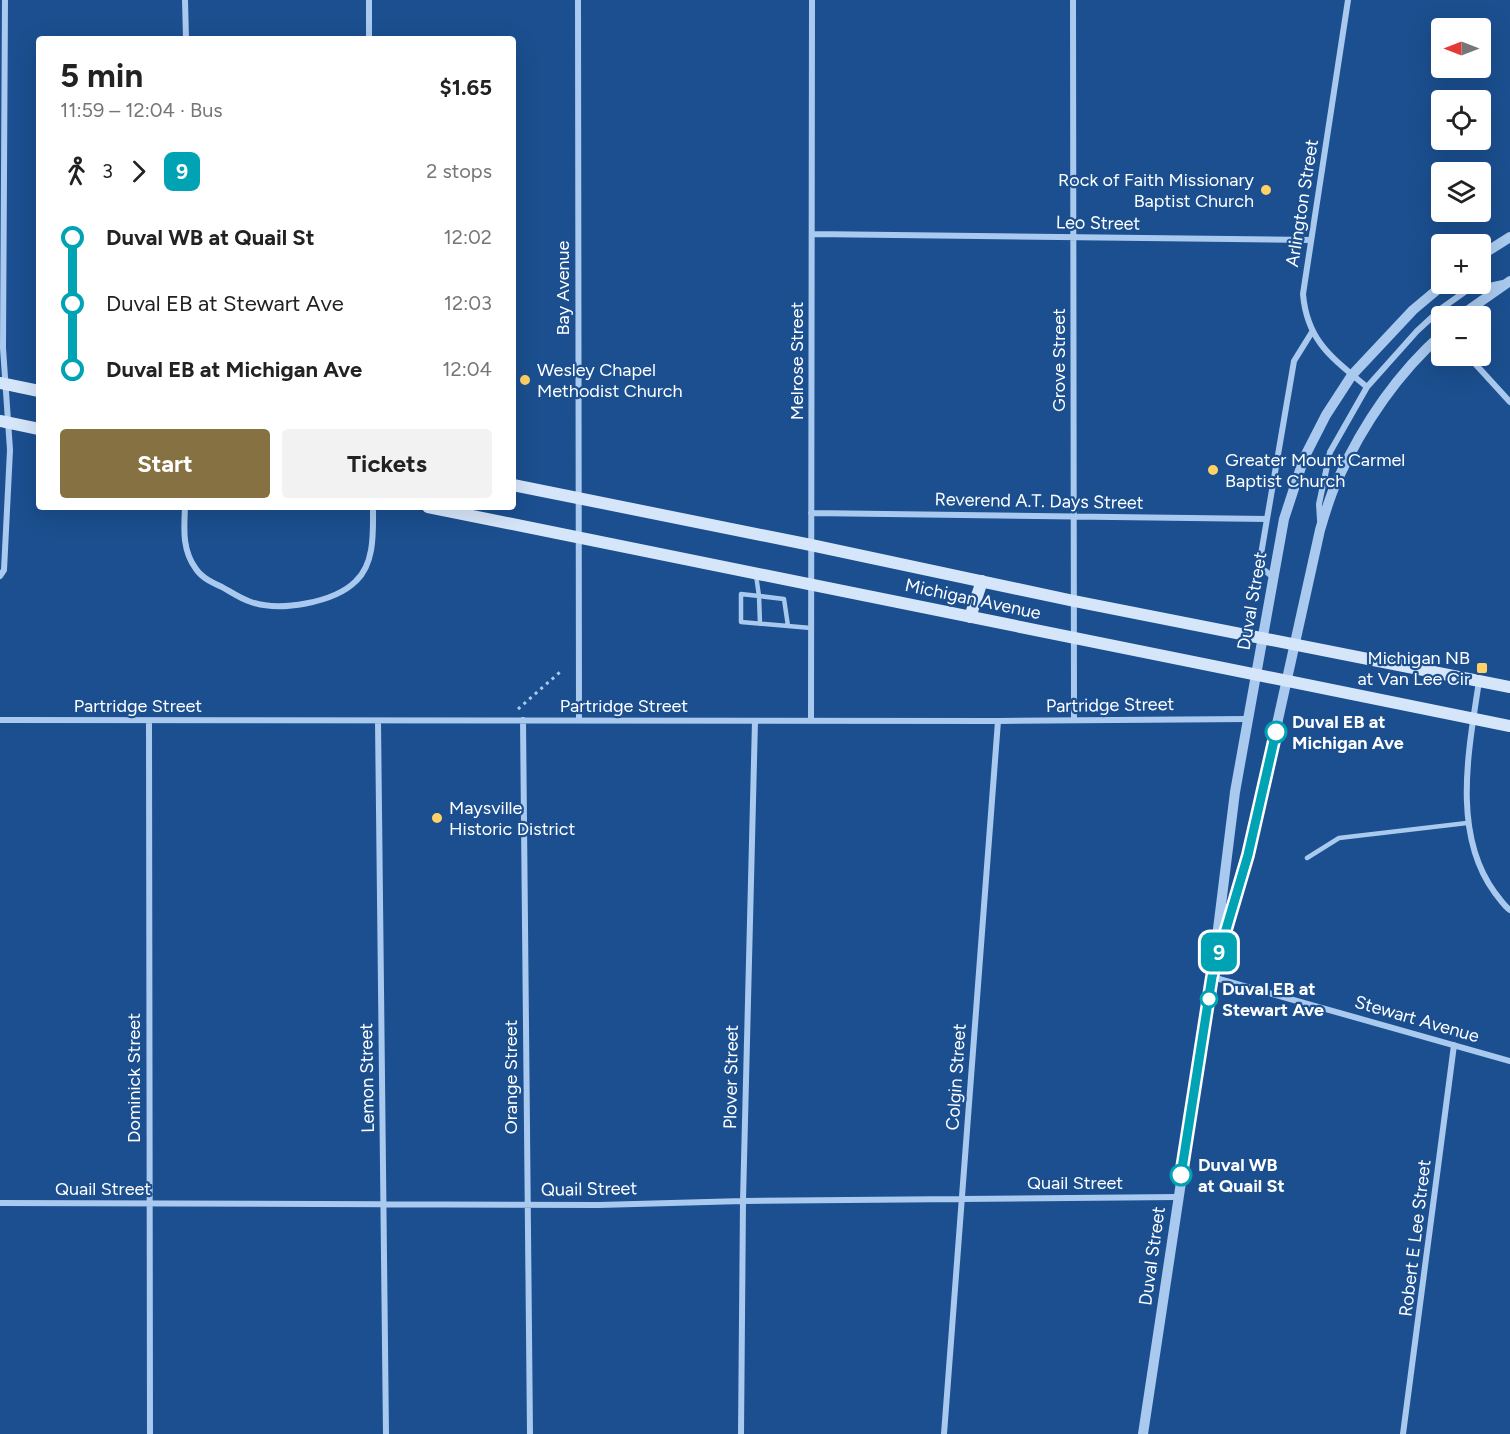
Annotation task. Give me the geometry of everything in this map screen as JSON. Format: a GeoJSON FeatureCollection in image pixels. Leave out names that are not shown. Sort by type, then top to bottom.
{"type":"FeatureCollection","features":[{"type":"Feature","properties":{"kind":"main road"},"geometry":{"type":"LineString","coordinates":[[3,384],[36,390]]}},
{"type":"Feature","properties":{"kind":"main road"},"geometry":{"type":"LineString","coordinates":[[4,422],[36,428]]}},
{"type":"Feature","properties":{"kind":"main road","name":"Michigan Avenue"},"geometry":{"type":"LineString","coordinates":[[516,486],[1074,601],[1510,687]]}},
{"type":"Feature","properties":{"kind":"main road","name":"Michigan Avenue"},"geometry":{"type":"LineString","coordinates":[[443,510],[1510,726]]}},
{"type":"Feature","properties":{"kind":"main road"},"geometry":{"type":"LineString","coordinates":[[970,616],[982,581]]}},
{"type":"Feature","properties":{"kind":"street"},"geometry":{"type":"LineString","coordinates":[[0,576],[4,570],[10,450],[4,422],[3,384],[5,0]]}},
{"type":"Feature","properties":{"kind":"street"},"geometry":{"type":"LineString","coordinates":[[185,0],[186,36]]}},
{"type":"Feature","properties":{"kind":"street"},"geometry":{"type":"LineString","coordinates":[[369,0],[369,36]]}},
{"type":"Feature","properties":{"kind":"street","name":"Bay Avenue"},"geometry":{"type":"LineString","coordinates":[[578,0],[579,720]]}},
{"type":"Feature","properties":{"kind":"street","name":"Melrose Street"},"geometry":{"type":"LineString","coordinates":[[811,721],[812,0]]}},
{"type":"Feature","properties":{"kind":"street","name":"Grove Street"},"geometry":{"type":"LineString","coordinates":[[1073,0],[1074,720]]}},
{"type":"Feature","properties":{"kind":"street","name":"Arlington Street"},"geometry":{"type":"LineString","coordinates":[[1348,0],[1303,294],[1305,314],[1312,332],[1324,348],[1367,387]]}},
{"type":"Feature","properties":{"kind":"street","name":"Leo Street"},"geometry":{"type":"LineString","coordinates":[[812,234],[1311,240]]}},
{"type":"Feature","properties":{"kind":"street"},"geometry":{"type":"LineString","coordinates":[[1491,249],[1510,237]]}},
{"type":"Feature","properties":{"kind":"street"},"geometry":{"type":"LineString","coordinates":[[1474,306],[1509,282]]}},
{"type":"Feature","properties":{"kind":"street"},"geometry":{"type":"LineString","coordinates":[[1320,530],[1319,504],[1330,452],[1367,387],[1417,331],[1442,308],[1466,291],[1509,282]]}},
{"type":"Feature","properties":{"kind":"street","name":"Duval Street"},"geometry":{"type":"LineString","coordinates":[[1143,1434],[1212,977],[1235,792],[1284,519],[1304,458],[1326,415],[1352,375],[1413,310],[1432,294]]}},
{"type":"Feature","properties":{"kind":"street"},"geometry":{"type":"LineString","coordinates":[[1273,577],[1259,566],[1294,361],[1312,332]]}},
{"type":"Feature","properties":{"kind":"street","name":"Duval Street"},"geometry":{"type":"LineString","coordinates":[[1212,977],[1248,855],[1320,530],[1335,484],[1353,446],[1386,396],[1422,351],[1431,343]]}},
{"type":"Feature","properties":{"kind":"street"},"geometry":{"type":"LineString","coordinates":[[1477,366],[1510,402]]}},
{"type":"Feature","properties":{"kind":"street"},"geometry":{"type":"LineString","coordinates":[[185,510],[184,545],[196,569],[209,581],[252,603],[275,605],[300,605],[335,596],[356,581],[370,556],[373,510]]}},
{"type":"Feature","properties":{"kind":"street","name":"Reverend A.T. Days Street"},"geometry":{"type":"LineString","coordinates":[[812,513],[1267,519]]}},
{"type":"Feature","properties":{"kind":"street"},"geometry":{"type":"LineString","coordinates":[[1479,681],[1469,747],[1467,823],[1475,854],[1486,881],[1510,910]]}},
{"type":"Feature","properties":{"kind":"street","name":"Partridge Street"},"geometry":{"type":"LineString","coordinates":[[0,720],[1248,719]]}},
{"type":"Feature","properties":{"kind":"street","name":"Orange Street"},"geometry":{"type":"LineString","coordinates":[[523,720],[530,1434]]}},
{"type":"Feature","properties":{"kind":"street","name":"Dominick Street"},"geometry":{"type":"LineString","coordinates":[[149,721],[150,1434]]}},
{"type":"Feature","properties":{"kind":"street","name":"Lemon Street"},"geometry":{"type":"LineString","coordinates":[[378,721],[386,1434]]}},
{"type":"Feature","properties":{"kind":"street","name":"Plover Street"},"geometry":{"type":"LineString","coordinates":[[741,1434],[743,1201],[754,721]]}},
{"type":"Feature","properties":{"kind":"street","name":"Colgin Street"},"geometry":{"type":"LineString","coordinates":[[944,1434],[998,721]]}},
{"type":"Feature","properties":{"kind":"street","name":"Stewart Avenue"},"geometry":{"type":"LineString","coordinates":[[1212,977],[1510,1061]]}},
{"type":"Feature","properties":{"kind":"street","name":"Robert E Lee Street"},"geometry":{"type":"LineString","coordinates":[[1403,1434],[1454,1045]]}},
{"type":"Feature","properties":{"kind":"street","name":"Quail Street"},"geometry":{"type":"LineString","coordinates":[[0,1203],[527,1205],[1178,1197]]}},
{"type":"Feature","properties":{"kind":"lane"},"geometry":{"type":"LineString","coordinates":[[755,573],[760,624]]}},
{"type":"Feature","properties":{"kind":"lane"},"geometry":{"type":"LineString","coordinates":[[788,626],[784,599],[741,594],[741,622],[811,628]]}},
{"type":"Feature","properties":{"kind":"lane"},"geometry":{"type":"LineString","coordinates":[[1308,858],[1339,838],[1467,823]]}},
{"type":"Feature","properties":{"kind":"path"},"geometry":{"type":"LineString","coordinates":[[514,712],[560,672]]}},
{"type":"Feature","properties":{"kind":"bus line","name":"9"},"geometry":{"type":"LineString","coordinates":[[1181,1175],[1212,977],[1248,855],[1276,732]]}},
{"type":"Feature","properties":{"kind":"place","name":"Rock of Faith Missionary Baptist Church"},"geometry":{"type":"Point","coordinates":[1266,190]}},
{"type":"Feature","properties":{"kind":"place","name":"Wesley Chapel Methodist Church"},"geometry":{"type":"Point","coordinates":[525,380]}},
{"type":"Feature","properties":{"kind":"place","name":"Greater Mount Carmel Baptist Church"},"geometry":{"type":"Point","coordinates":[1213,470]}},
{"type":"Feature","properties":{"kind":"place","name":"Michigan NB at Van Lee Cir"},"geometry":{"type":"Point","coordinates":[1482,668]}},
{"type":"Feature","properties":{"kind":"place","name":"Duval EB at Michigan Ave"},"geometry":{"type":"Point","coordinates":[1276,732]}},
{"type":"Feature","properties":{"kind":"place","name":"Maysville Historic District"},"geometry":{"type":"Point","coordinates":[437,818]}},
{"type":"Feature","properties":{"kind":"place","name":"Duval EB at Stewart Ave"},"geometry":{"type":"Point","coordinates":[1209,999]}},
{"type":"Feature","properties":{"kind":"place","name":"Duval WB at Quail St"},"geometry":{"type":"Point","coordinates":[1181,1175]}}]}
